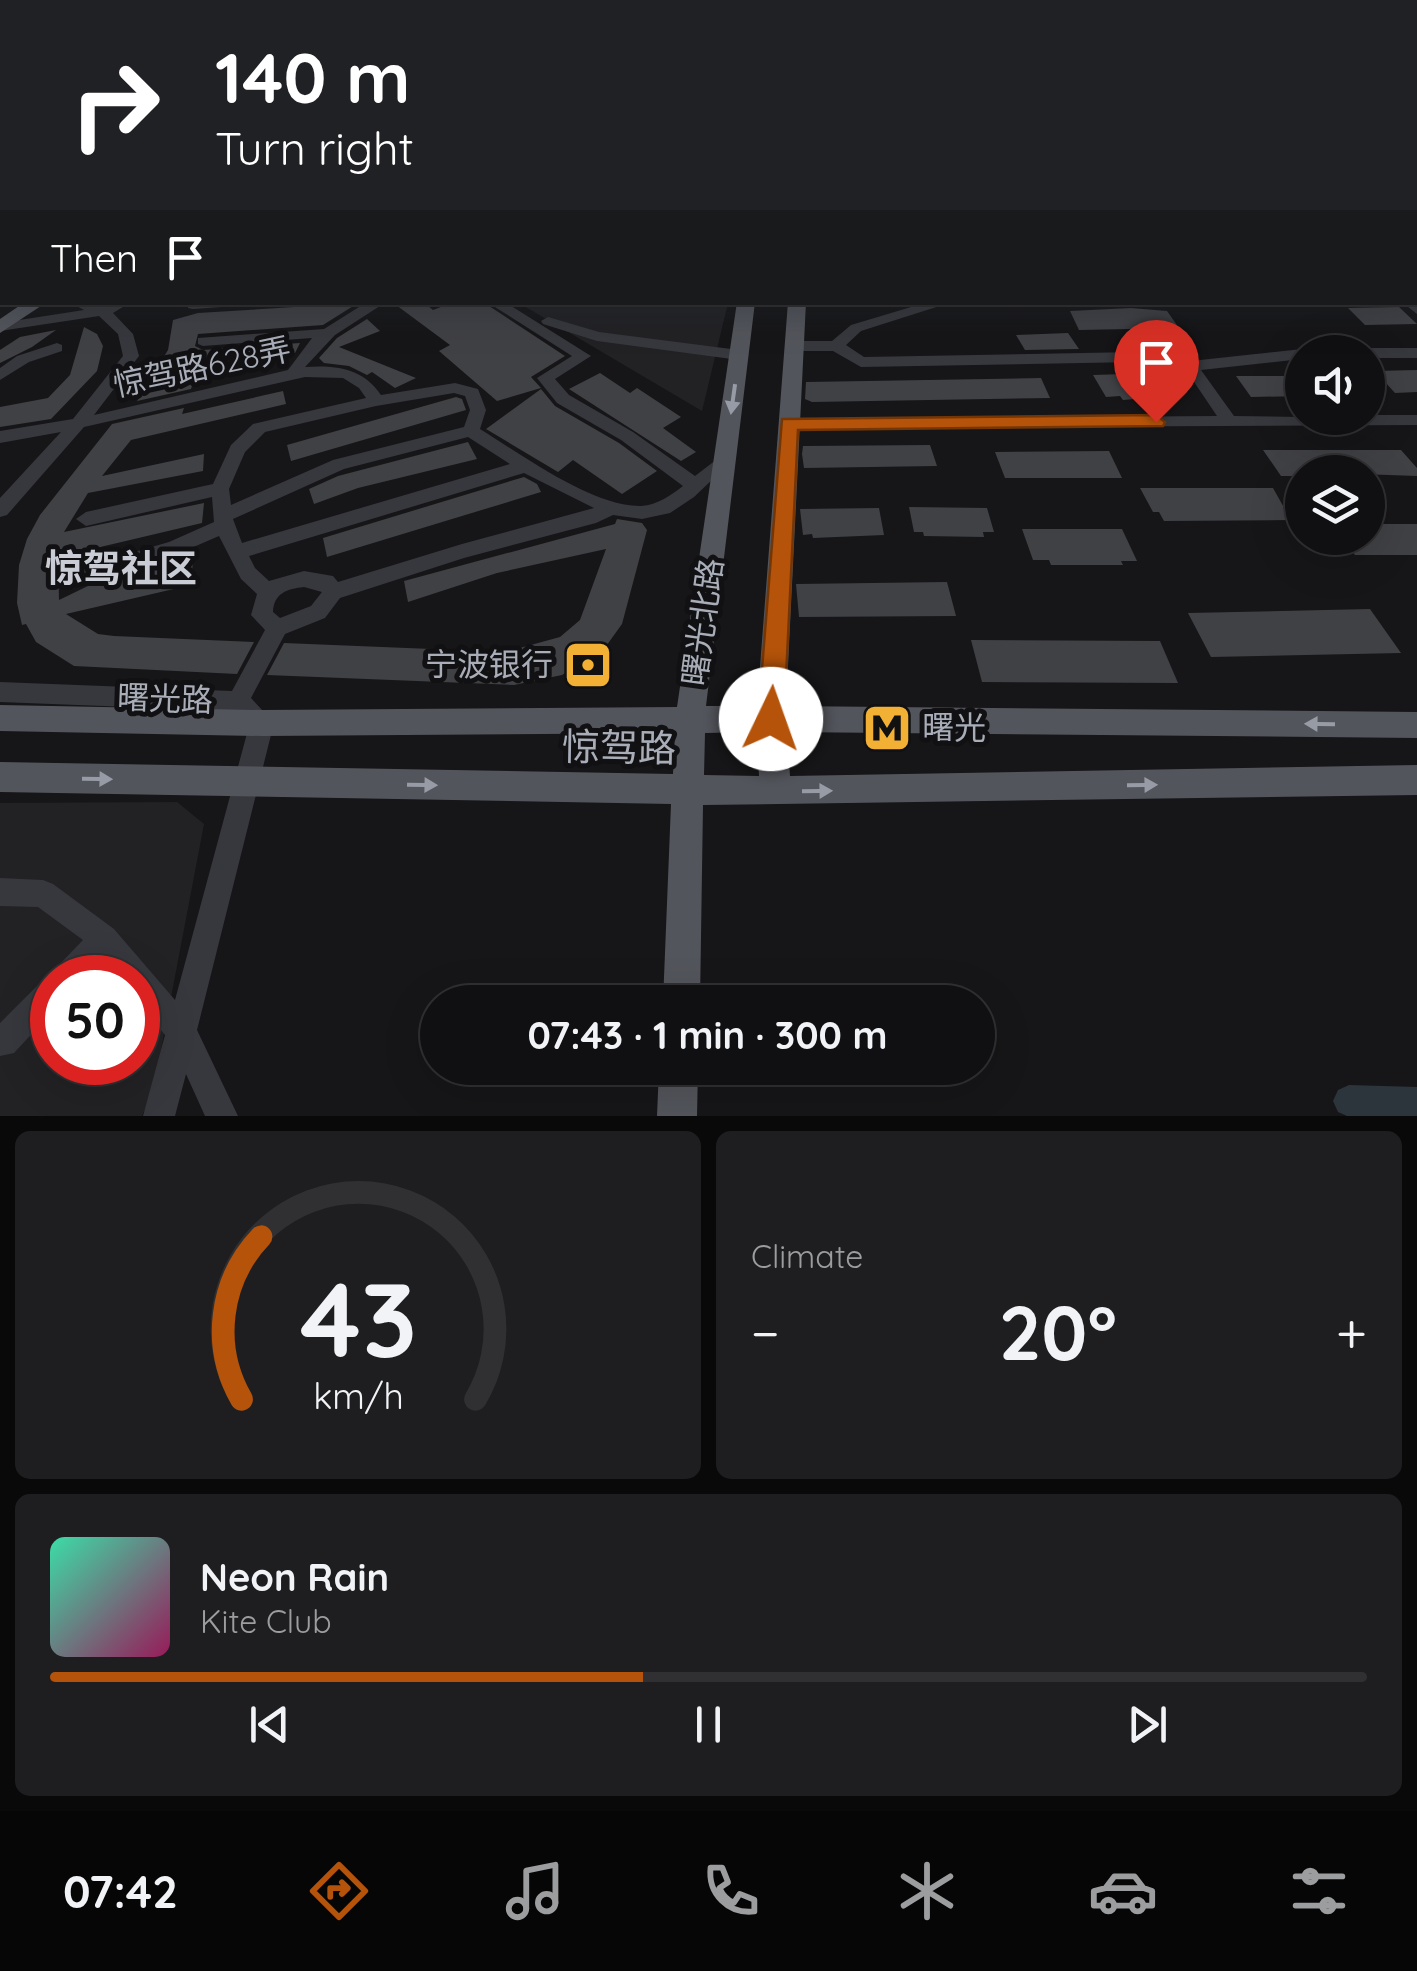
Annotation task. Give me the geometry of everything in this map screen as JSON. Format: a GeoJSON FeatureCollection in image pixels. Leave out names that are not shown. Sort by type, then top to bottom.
{"type":"FeatureCollection","features":[{"type":"Feature","properties":{"kind":"main road"},"geometry":{"type":"LineString","coordinates":[[0,328],[34,305]]}},
{"type":"Feature","properties":{"kind":"main road","name":"曙光北路"},"geometry":{"type":"LineString","coordinates":[[680,985],[690,721],[746,305]]}},
{"type":"Feature","properties":{"kind":"main road"},"geometry":{"type":"LineString","coordinates":[[775,791],[771,719],[797,305]]}},
{"type":"Feature","properties":{"kind":"main road","name":"惊驾路"},"geometry":{"type":"LineString","coordinates":[[4,709],[262,723],[771,719],[1417,725]]}},
{"type":"Feature","properties":{"kind":"main road","name":"惊驾路"},"geometry":{"type":"LineString","coordinates":[[0,778],[775,791],[1417,780]]}},
{"type":"Feature","properties":{"kind":"main road"},"geometry":{"type":"LineString","coordinates":[[677,1116],[678,1085]]}},
{"type":"Feature","properties":{"kind":"street"},"geometry":{"type":"LineString","coordinates":[[0,510],[131,356],[126,336],[104,311],[85,305]]}},
{"type":"Feature","properties":{"kind":"street"},"geometry":{"type":"LineString","coordinates":[[0,328],[104,311],[117,305]]}},
{"type":"Feature","properties":{"kind":"street"},"geometry":{"type":"LineString","coordinates":[[293,375],[302,358],[326,333],[374,305]]}},
{"type":"Feature","properties":{"kind":"street"},"geometry":{"type":"LineString","coordinates":[[499,305],[584,356],[545,378],[563,398],[627,436],[695,485]]}},
{"type":"Feature","properties":{"kind":"street"},"geometry":{"type":"LineString","coordinates":[[521,305],[574,331],[739,355]]}},
{"type":"Feature","properties":{"kind":"street"},"geometry":{"type":"LineString","coordinates":[[836,346],[856,328],[935,305]]}},
{"type":"Feature","properties":{"kind":"street"},"geometry":{"type":"LineString","coordinates":[[203,341],[326,333]]}},
{"type":"Feature","properties":{"kind":"street"},"geometry":{"type":"LineString","coordinates":[[794,346],[836,346],[861,362],[1135,358],[1191,366],[1285,356]]}},
{"type":"Feature","properties":{"kind":"street"},"geometry":{"type":"LineString","coordinates":[[0,376],[23,359],[57,348]]}},
{"type":"Feature","properties":{"kind":"street"},"geometry":{"type":"LineString","coordinates":[[1385,353],[1417,353]]}},
{"type":"Feature","properties":{"kind":"street"},"geometry":{"type":"LineString","coordinates":[[1191,366],[1229,421]]}},
{"type":"Feature","properties":{"kind":"street","name":"惊驾路628弄"},"geometry":{"type":"LineString","coordinates":[[0,437],[76,425],[293,375],[334,372],[356,378],[372,389],[376,401]]}},
{"type":"Feature","properties":{"kind":"street"},"geometry":{"type":"LineString","coordinates":[[268,592],[248,573],[223,521],[220,489],[237,449],[259,428],[376,401],[456,388],[472,393],[478,410],[472,431]]}},
{"type":"Feature","properties":{"kind":"street"},"geometry":{"type":"LineString","coordinates":[[789,424],[1417,420]]}},
{"type":"Feature","properties":{"kind":"street"},"geometry":{"type":"LineString","coordinates":[[76,577],[174,547],[339,464],[472,431],[592,505],[609,508],[658,511],[724,460]]}},
{"type":"Feature","properties":{"kind":"street"},"geometry":{"type":"LineString","coordinates":[[238,552],[528,465]]}},
{"type":"Feature","properties":{"kind":"street"},"geometry":{"type":"LineString","coordinates":[[86,519],[220,489]]}},
{"type":"Feature","properties":{"kind":"street"},"geometry":{"type":"LineString","coordinates":[[238,701],[277,628],[318,612],[333,592],[462,551],[596,516],[609,508]]}},
{"type":"Feature","properties":{"kind":"street"},"geometry":{"type":"LineString","coordinates":[[277,628],[262,616],[268,592],[300,578],[326,582],[333,592]]}},
{"type":"Feature","properties":{"kind":"street","name":"曙光路"},"geometry":{"type":"LineString","coordinates":[[4,709],[238,701],[262,723],[159,1116]]}},
{"type":"Feature","properties":{"kind":"street"},"geometry":{"type":"LineString","coordinates":[[0,892],[43,894],[104,939],[118,955]]}},
{"type":"Feature","properties":{"kind":"street"},"geometry":{"type":"LineString","coordinates":[[88,955],[104,939]]}},
{"type":"Feature","properties":{"kind":"street"},"geometry":{"type":"LineString","coordinates":[[160,1006],[182,1032],[222,1116]]}},
{"type":"Feature","properties":{"kind":"street"},"geometry":{"type":"LineString","coordinates":[[0,1039],[2,1042],[30,1014]]}},
{"type":"Feature","properties":{"kind":"shaded area"},"geometry":{"type":"Polygon","coordinates":[[[522,305],[728,305],[702,411],[522,305]]]}},
{"type":"Feature","properties":{"kind":"shaded area"},"geometry":{"type":"Polygon","coordinates":[[[177,802],[204,824],[160,1055],[160,955],[30,955],[30,1085],[154,1085],[142,1116],[0,1116],[0,803],[177,802]]]}},
{"type":"Feature","properties":{"kind":"building"},"geometry":{"type":"Polygon","coordinates":[[[355,305],[323,325],[198,334],[195,346],[203,350],[300,343],[295,353],[201,359],[191,389],[137,401],[168,350],[173,320],[198,313],[355,305]]]}},
{"type":"Feature","properties":{"kind":"building"},"geometry":{"type":"Polygon","coordinates":[[[396,305],[427,305],[433,310],[446,305],[488,305],[565,356],[531,377],[541,388],[497,401],[439,351],[450,345],[396,305]]]}},
{"type":"Feature","properties":{"kind":"building"},"geometry":{"type":"Polygon","coordinates":[[[1399,307],[1417,324],[1365,325],[1348,308],[1399,307]]]}},
{"type":"Feature","properties":{"kind":"building"},"geometry":{"type":"Polygon","coordinates":[[[1070,311],[1167,311],[1179,328],[1079,330],[1070,311]]]}},
{"type":"Feature","properties":{"kind":"building"},"geometry":{"type":"Polygon","coordinates":[[[367,319],[380,331],[339,347],[416,378],[395,388],[372,372],[367,375],[349,366],[324,363],[319,358],[337,338],[367,319]]]}},
{"type":"Feature","properties":{"kind":"building"},"geometry":{"type":"Polygon","coordinates":[[[84,327],[97,334],[103,346],[97,371],[51,419],[0,427],[0,407],[48,398],[70,375],[84,327]]]}},
{"type":"Feature","properties":{"kind":"building"},"geometry":{"type":"Polygon","coordinates":[[[56,330],[0,363],[0,350],[20,337],[56,330]]]}},
{"type":"Feature","properties":{"kind":"building"},"geometry":{"type":"Polygon","coordinates":[[[1068,333],[1079,349],[1025,350],[1016,335],[1068,333]]]}},
{"type":"Feature","properties":{"kind":"building"},"geometry":{"type":"Polygon","coordinates":[[[1417,370],[1417,392],[1395,393],[1385,382],[1385,371],[1417,370]]]}},
{"type":"Feature","properties":{"kind":"building"},"geometry":{"type":"Polygon","coordinates":[[[600,373],[630,393],[637,388],[681,417],[663,428],[696,452],[681,461],[569,389],[600,373]]]}},
{"type":"Feature","properties":{"kind":"building"},"geometry":{"type":"Polygon","coordinates":[[[1156,373],[1171,396],[1123,400],[1120,396],[1106,397],[1093,375],[1156,373]]]}},
{"type":"Feature","properties":{"kind":"building"},"geometry":{"type":"Polygon","coordinates":[[[1236,376],[1285,376],[1285,396],[1251,397],[1236,376]]]}},
{"type":"Feature","properties":{"kind":"building"},"geometry":{"type":"Polygon","coordinates":[[[1041,378],[1050,398],[812,402],[805,399],[806,382],[1041,378]]]}},
{"type":"Feature","properties":{"kind":"building"},"geometry":{"type":"Polygon","coordinates":[[[541,389],[555,406],[619,443],[657,471],[622,494],[573,460],[558,472],[486,429],[541,389]]]}},
{"type":"Feature","properties":{"kind":"building"},"geometry":{"type":"Polygon","coordinates":[[[283,391],[286,404],[131,440],[102,476],[204,454],[203,471],[88,493],[64,532],[204,503],[202,523],[58,557],[59,600],[90,585],[193,560],[191,585],[66,614],[98,634],[254,642],[237,674],[74,666],[36,642],[26,624],[22,625],[17,603],[19,565],[27,539],[40,515],[112,424],[184,408],[182,414],[283,391]]]}},
{"type":"Feature","properties":{"kind":"building"},"geometry":{"type":"Polygon","coordinates":[[[456,397],[462,399],[466,410],[291,461],[287,445],[456,397]]]}},
{"type":"Feature","properties":{"kind":"building"},"geometry":{"type":"Polygon","coordinates":[[[468,442],[477,459],[358,488],[314,504],[309,489],[338,476],[468,442]]]}},
{"type":"Feature","properties":{"kind":"building"},"geometry":{"type":"Polygon","coordinates":[[[930,445],[937,466],[804,468],[802,454],[803,446],[930,445]]]}},
{"type":"Feature","properties":{"kind":"building"},"geometry":{"type":"Polygon","coordinates":[[[1263,450],[1401,450],[1417,468],[1417,476],[1385,475],[1385,455],[1285,455],[1285,476],[1281,476],[1263,450]]]}},
{"type":"Feature","properties":{"kind":"building"},"geometry":{"type":"Polygon","coordinates":[[[1109,451],[1122,478],[1005,478],[995,452],[1109,451]]]}},
{"type":"Feature","properties":{"kind":"building"},"geometry":{"type":"Polygon","coordinates":[[[524,477],[537,484],[541,492],[327,557],[323,538],[524,477]]]}},
{"type":"Feature","properties":{"kind":"building"},"geometry":{"type":"Polygon","coordinates":[[[1140,488],[1273,488],[1285,509],[1285,520],[1164,521],[1159,512],[1153,512],[1140,488]]]}},
{"type":"Feature","properties":{"kind":"building"},"geometry":{"type":"Polygon","coordinates":[[[909,507],[987,508],[994,532],[983,532],[984,537],[924,536],[923,532],[914,532],[909,507]]]}},
{"type":"Feature","properties":{"kind":"building"},"geometry":{"type":"Polygon","coordinates":[[[879,508],[884,535],[803,535],[800,509],[879,508]]]}},
{"type":"Feature","properties":{"kind":"building"},"geometry":{"type":"Polygon","coordinates":[[[617,519],[642,523],[647,530],[622,624],[604,649],[562,675],[514,685],[267,675],[284,643],[505,652],[560,637],[580,620],[606,549],[497,573],[408,602],[404,581],[615,524],[617,519]]]}},
{"type":"Feature","properties":{"kind":"building"},"geometry":{"type":"Polygon","coordinates":[[[1385,524],[1417,524],[1417,555],[1385,555],[1385,524]]]}},
{"type":"Feature","properties":{"kind":"building"},"geometry":{"type":"Polygon","coordinates":[[[1022,529],[1122,529],[1137,561],[1121,561],[1123,565],[1051,565],[1049,560],[1033,560],[1022,529]]]}},
{"type":"Feature","properties":{"kind":"building"},"geometry":{"type":"Polygon","coordinates":[[[947,582],[956,616],[799,617],[796,584],[947,582]]]}},
{"type":"Feature","properties":{"kind":"building"},"geometry":{"type":"Polygon","coordinates":[[[1370,609],[1401,653],[1211,657],[1188,613],[1370,609]]]}},
{"type":"Feature","properties":{"kind":"building"},"geometry":{"type":"Polygon","coordinates":[[[971,640],[1160,641],[1178,683],[982,682],[971,640]]]}},
{"type":"Feature","properties":{"kind":"waterway"},"geometry":{"type":"LineString","coordinates":[[1349,1101],[1417,1103]]}},
{"type":"Feature","properties":{"kind":"place","name":"宁波银行"},"geometry":{"type":"Point","coordinates":[588,665]}},
{"type":"Feature","properties":{"kind":"place","name":"曙光"},"geometry":{"type":"Point","coordinates":[887,728]}},
{"type":"Feature","properties":{"kind":"district","name":"惊驾社区"},"geometry":{"type":"Point","coordinates":[121,569]}},
{"type":"Feature","properties":{"kind":"route"},"geometry":{"type":"LineString","coordinates":[[771,719],[789,424],[1156,422]]}}]}
